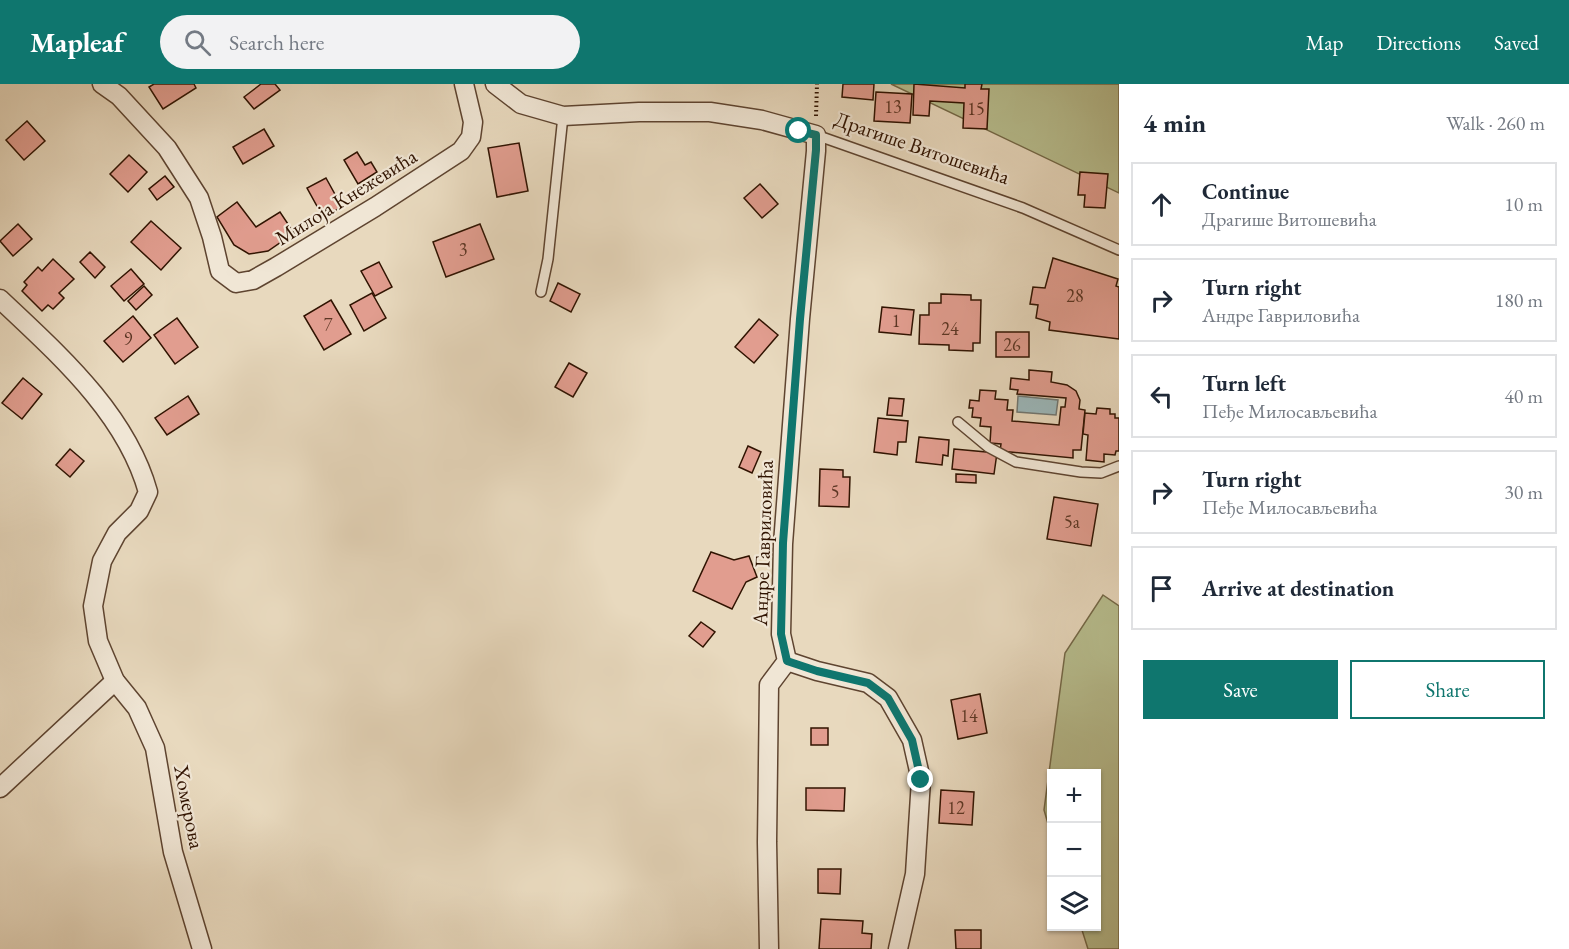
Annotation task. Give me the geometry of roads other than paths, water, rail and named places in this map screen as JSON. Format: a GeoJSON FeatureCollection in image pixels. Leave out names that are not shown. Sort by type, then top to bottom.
{"type":"FeatureCollection","features":[{"type":"Feature","properties":{"kind":"street","name":"Милоја Кнежевића"},"geometry":{"type":"LineString","coordinates":[[102,84],[119,96],[167,148],[199,198],[220,271],[236,283],[253,280],[375,207],[462,151],[471,137],[473,122],[464,84]]}},
{"type":"Feature","properties":{"kind":"street","name":"Драгише Витошевића"},"geometry":{"type":"LineString","coordinates":[[495,84],[521,104],[563,116],[639,112],[710,112],[762,120],[816,135]]}},
{"type":"Feature","properties":{"kind":"street","name":"Андре Гавриловића"},"geometry":{"type":"LineString","coordinates":[[787,661],[781,634],[783,543],[816,135]]}},
{"type":"Feature","properties":{"kind":"street","name":"Хомерова"},"geometry":{"type":"LineString","coordinates":[[0,299],[63,359],[109,414],[142,470],[148,492],[139,511],[117,533],[102,561],[93,606],[98,641],[116,681],[137,708],[155,748],[173,852],[202,949]]}},
{"type":"Feature","properties":{"kind":"street"},"geometry":{"type":"LineString","coordinates":[[768,949],[767,842],[770,685],[787,661],[868,683],[888,698],[912,740],[921,780],[915,874],[898,949]]}},
{"type":"Feature","properties":{"kind":"street"},"geometry":{"type":"LineString","coordinates":[[0,788],[116,681]]}},
{"type":"Feature","properties":{"kind":"lane"},"geometry":{"type":"LineString","coordinates":[[541,292],[548,259],[563,116]]}},
{"type":"Feature","properties":{"kind":"lane","name":"Драгише Витошевића"},"geometry":{"type":"LineString","coordinates":[[816,135],[1023,208],[1119,250]]}},
{"type":"Feature","properties":{"kind":"lane"},"geometry":{"type":"LineString","coordinates":[[958,422],[988,447],[1016,462],[1091,473],[1101,473],[1119,466]]}},
{"type":"Feature","properties":{"kind":"water"},"geometry":{"type":"Polygon","coordinates":[[[1018,396],[1058,400],[1056,415],[1017,412],[1018,396]]]}}]}
